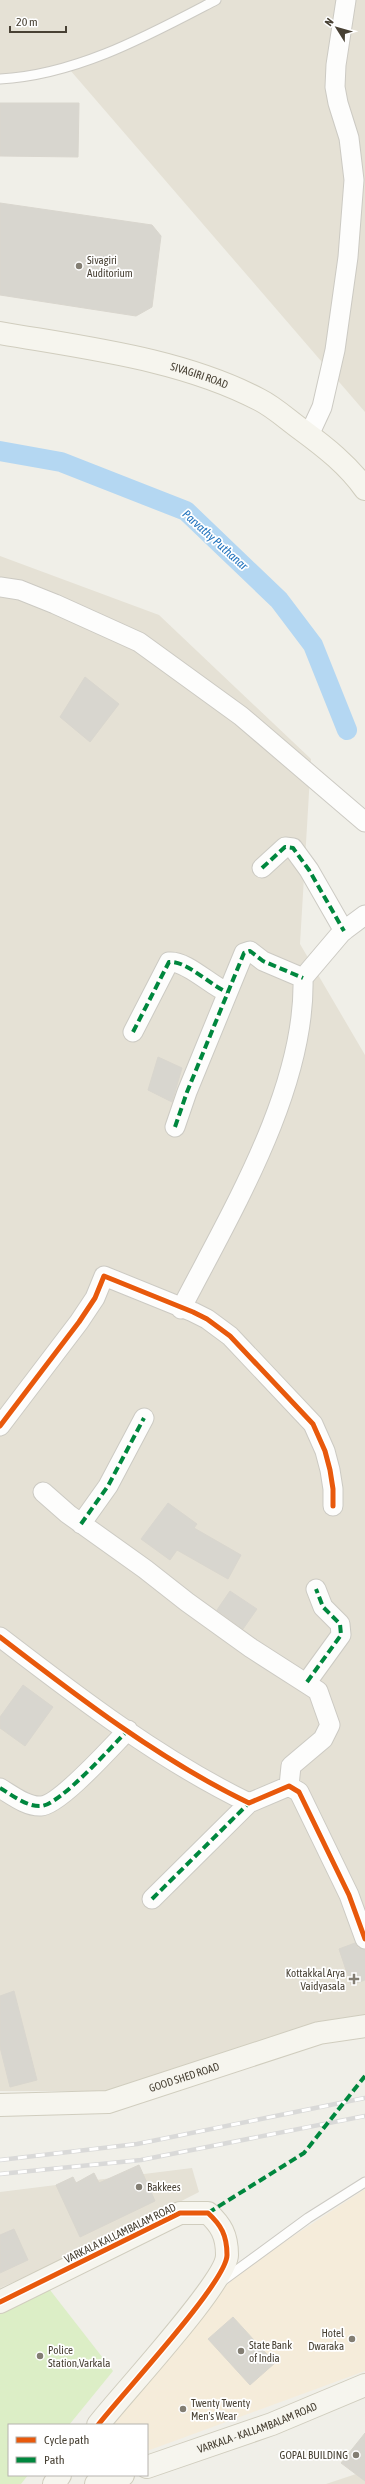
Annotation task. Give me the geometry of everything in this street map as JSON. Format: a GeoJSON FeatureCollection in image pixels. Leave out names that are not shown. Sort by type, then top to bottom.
{"type":"FeatureCollection","features":[{"type":"Feature","properties":{"kind":"street"},"geometry":{"type":"LineString","coordinates":[[309,435],[322,407],[335,350],[348,257],[354,180],[349,138],[338,103],[335,87],[336,65],[346,0]]}},
{"type":"Feature","properties":{"kind":"street","name":"SIVAGIRI ROAD"},"geometry":{"type":"LineString","coordinates":[[0,333],[133,356],[206,378],[260,400],[321,443],[356,476],[365,489]]}},
{"type":"Feature","properties":{"kind":"street"},"geometry":{"type":"LineString","coordinates":[[0,587],[20,590],[140,642],[241,716],[365,822]]}},
{"type":"Feature","properties":{"kind":"street"},"geometry":{"type":"LineString","coordinates":[[262,868],[285,848],[293,848],[309,870],[344,931]]}},
{"type":"Feature","properties":{"kind":"street"},"geometry":{"type":"LineString","coordinates":[[182,1309],[240,1196],[292,1070],[304,1006],[303,978],[344,931],[365,915]]}},
{"type":"Feature","properties":{"kind":"street"},"geometry":{"type":"LineString","coordinates":[[175,1126],[227,992],[236,971],[247,952],[263,961],[303,978]]}},
{"type":"Feature","properties":{"kind":"street"},"geometry":{"type":"LineString","coordinates":[[133,1032],[170,962],[175,962],[184,966],[227,992]]}},
{"type":"Feature","properties":{"kind":"street"},"geometry":{"type":"LineString","coordinates":[[0,1426],[80,1322],[95,1298],[104,1276],[207,1319],[230,1336],[313,1424],[325,1451],[330,1470],[334,1489],[333,1506]]}},
{"type":"Feature","properties":{"kind":"street"},"geometry":{"type":"LineString","coordinates":[[81,1524],[108,1486],[144,1418]]}},
{"type":"Feature","properties":{"kind":"street"},"geometry":{"type":"LineString","coordinates":[[43,1492],[81,1524],[251,1648],[307,1682],[318,1691],[330,1725],[323,1739],[291,1766],[289,1786]]}},
{"type":"Feature","properties":{"kind":"street"},"geometry":{"type":"LineString","coordinates":[[307,1682],[341,1635],[340,1624],[323,1607],[316,1589]]}},
{"type":"Feature","properties":{"kind":"street"},"geometry":{"type":"LineString","coordinates":[[0,1637],[51,1676],[128,1730],[212,1785],[249,1803]]}},
{"type":"Feature","properties":{"kind":"street"},"geometry":{"type":"LineString","coordinates":[[0,1788],[31,1806],[43,1806],[53,1802],[88,1772],[128,1730]]}},
{"type":"Feature","properties":{"kind":"street"},"geometry":{"type":"LineString","coordinates":[[152,1899],[249,1803],[289,1786]]}},
{"type":"Feature","properties":{"kind":"street"},"geometry":{"type":"LineString","coordinates":[[289,1786],[299,1792],[349,1895],[365,1939]]}},
{"type":"Feature","properties":{"kind":"street","name":"GOOD SHED ROAD"},"geometry":{"type":"LineString","coordinates":[[0,2105],[108,2102],[319,2033],[365,2026]]}},
{"type":"Feature","properties":{"kind":"street","name":"VARKALA KALLAMBALAM ROAD"},"geometry":{"type":"LineString","coordinates":[[0,2302],[180,2213],[208,2213],[222,2226],[228,2256],[211,2289],[99,2424]]}},
{"type":"Feature","properties":{"kind":"street","name":"VARKALA - KALLAMBALAM ROAD"},"geometry":{"type":"LineString","coordinates":[[148,2467],[272,2424],[365,2385]]}},
{"type":"Feature","properties":{"kind":"street"},"geometry":{"type":"LineString","coordinates":[[96,2484],[120,2476]]}},
{"type":"Feature","properties":{"kind":"lane"},"geometry":{"type":"LineString","coordinates":[[0,79],[34,76],[67,68],[130,42],[216,0]]}},
{"type":"Feature","properties":{"kind":"lane"},"geometry":{"type":"LineString","coordinates":[[211,2289],[308,2218],[365,2182]]}},
{"type":"Feature","properties":{"kind":"shaded area"},"geometry":{"type":"Polygon","coordinates":[[[0,0],[365,0],[365,412],[64,63],[0,81],[0,0]]]}},
{"type":"Feature","properties":{"kind":"shaded area"},"geometry":{"type":"Polygon","coordinates":[[[0,556],[159,615],[311,759],[300,944],[365,1055],[365,2019],[106,2091],[0,2091],[0,556]]]}},
{"type":"Feature","properties":{"kind":"shaded area"},"geometry":{"type":"Polygon","coordinates":[[[192,2168],[199,2192],[86,2250],[0,2288],[0,2192],[192,2168]]]}},
{"type":"Feature","properties":{"kind":"shaded area"},"geometry":{"type":"Polygon","coordinates":[[[365,2189],[365,2371],[148,2451],[148,2424],[106,2424],[186,2325],[243,2269],[365,2189]]]}},
{"type":"Feature","properties":{"kind":"shaded area"},"geometry":{"type":"Polygon","coordinates":[[[365,2471],[365,2484],[326,2484],[365,2471]]]}},
{"type":"Feature","properties":{"kind":"green space"},"geometry":{"type":"Polygon","coordinates":[[[50,2290],[113,2371],[70,2424],[8,2424],[8,2476],[27,2476],[21,2484],[0,2484],[0,2314],[50,2290]]]}},
{"type":"Feature","properties":{"kind":"building"},"geometry":{"type":"Polygon","coordinates":[[[0,103],[79,103],[78,157],[0,156],[0,103]]]}},
{"type":"Feature","properties":{"kind":"building","name":"Sivagiri Auditorium"},"geometry":{"type":"Polygon","coordinates":[[[0,203],[152,225],[161,236],[152,307],[136,316],[0,295],[0,203]]]}},
{"type":"Feature","properties":{"kind":"building"},"geometry":{"type":"Polygon","coordinates":[[[85,677],[119,704],[90,742],[60,717],[85,677]]]}},
{"type":"Feature","properties":{"kind":"building"},"geometry":{"type":"Polygon","coordinates":[[[158,1057],[182,1068],[172,1102],[148,1090],[158,1057]]]}},
{"type":"Feature","properties":{"kind":"building"},"geometry":{"type":"Polygon","coordinates":[[[168,1503],[197,1524],[194,1528],[241,1555],[228,1579],[177,1550],[170,1560],[141,1539],[168,1503]]]}},
{"type":"Feature","properties":{"kind":"building"},"geometry":{"type":"Polygon","coordinates":[[[230,1591],[257,1609],[243,1629],[217,1610],[230,1591]]]}},
{"type":"Feature","properties":{"kind":"building"},"geometry":{"type":"Polygon","coordinates":[[[23,1685],[53,1707],[25,1746],[0,1728],[0,1717],[23,1685]]]}},
{"type":"Feature","properties":{"kind":"building"},"geometry":{"type":"Polygon","coordinates":[[[355,1943],[358,1948],[365,1950],[365,1980],[351,1985],[339,1949],[355,1943]]]}},
{"type":"Feature","properties":{"kind":"building"},"geometry":{"type":"Polygon","coordinates":[[[14,1991],[37,2080],[10,2087],[0,2047],[0,1996],[14,1991]]]}},
{"type":"Feature","properties":{"kind":"building"},"geometry":{"type":"Polygon","coordinates":[[[139,2165],[155,2201],[80,2237],[56,2185],[73,2177],[76,2183],[94,2173],[99,2183],[139,2165]]]}},
{"type":"Feature","properties":{"kind":"building"},"geometry":{"type":"Polygon","coordinates":[[[14,2229],[28,2260],[0,2273],[0,2235],[14,2229]]]}},
{"type":"Feature","properties":{"kind":"building","name":"State Bank of India"},"geometry":{"type":"Polygon","coordinates":[[[233,2317],[275,2363],[250,2385],[208,2339],[233,2317]]]}},
{"type":"Feature","properties":{"kind":"building","name":"GOPAL BUILDING"},"geometry":{"type":"Polygon","coordinates":[[[365,2433],[365,2481],[341,2463],[365,2433]]]}},
{"type":"Feature","properties":{"kind":"waterway","name":"Parvathy Puthanar"},"geometry":{"type":"LineString","coordinates":[[0,451],[61,462],[186,511],[279,600],[313,645],[347,730]]}},
{"type":"Feature","properties":{"kind":"railway"},"geometry":{"type":"LineString","coordinates":[[0,2160],[137,2144],[365,2098]]}},
{"type":"Feature","properties":{"kind":"railway"},"geometry":{"type":"LineString","coordinates":[[0,2174],[141,2160],[365,2116]]}},
{"type":"Feature","properties":{"kind":"marked path"},"geometry":{"type":"LineString","coordinates":[[262,868],[285,847],[293,848],[309,870],[344,931]]}},
{"type":"Feature","properties":{"kind":"marked path"},"geometry":{"type":"LineString","coordinates":[[175,1127],[187,1092],[244,953],[250,951],[263,961],[303,978]]}},
{"type":"Feature","properties":{"kind":"marked path"},"geometry":{"type":"LineString","coordinates":[[133,1032],[169,962],[176,962],[191,969],[227,992]]}},
{"type":"Feature","properties":{"kind":"marked path"},"geometry":{"type":"LineString","coordinates":[[81,1524],[108,1486],[144,1418]]}},
{"type":"Feature","properties":{"kind":"marked path"},"geometry":{"type":"LineString","coordinates":[[307,1682],[341,1635],[340,1624],[323,1607],[316,1589]]}},
{"type":"Feature","properties":{"kind":"marked path"},"geometry":{"type":"LineString","coordinates":[[0,1788],[30,1805],[41,1806],[50,1803],[86,1773],[128,1730]]}},
{"type":"Feature","properties":{"kind":"marked path"},"geometry":{"type":"LineString","coordinates":[[152,1899],[249,1803]]}},
{"type":"Feature","properties":{"kind":"marked path"},"geometry":{"type":"LineString","coordinates":[[208,2213],[304,2153],[365,2076]]}},
{"type":"Feature","properties":{"kind":"cycle path"},"geometry":{"type":"LineString","coordinates":[[0,1426],[79,1322],[95,1298],[104,1276],[193,1312],[207,1319],[230,1336],[313,1424],[325,1451],[330,1470],[333,1489],[333,1506]]}},
{"type":"Feature","properties":{"kind":"cycle path"},"geometry":{"type":"LineString","coordinates":[[0,1637],[120,1726],[216,1786],[249,1803],[289,1786],[299,1792],[349,1895],[365,1939]]}},
{"type":"Feature","properties":{"kind":"cycle path"},"geometry":{"type":"LineString","coordinates":[[0,2302],[180,2213],[208,2213],[220,2226],[226,2242],[227,2255],[222,2269],[210,2289],[171,2339],[99,2424]]}},
{"type":"Feature","properties":{"kind":"place","name":"Sivagiri Auditorium"},"geometry":{"type":"Point","coordinates":[79,266]}},
{"type":"Feature","properties":{"kind":"place","name":"Kottakkal Arya Vaidyasala"},"geometry":{"type":"Point","coordinates":[354,1979]}},
{"type":"Feature","properties":{"kind":"place","name":"Bakkees"},"geometry":{"type":"Point","coordinates":[139,2187]}},
{"type":"Feature","properties":{"kind":"place","name":"Hotel Dwaraka"},"geometry":{"type":"Point","coordinates":[352,2339]}},
{"type":"Feature","properties":{"kind":"place","name":"State Bank of India"},"geometry":{"type":"Point","coordinates":[241,2351]}},
{"type":"Feature","properties":{"kind":"place","name":"Police Station,Varkala"},"geometry":{"type":"Point","coordinates":[40,2356]}},
{"type":"Feature","properties":{"kind":"place","name":"Twenty Twenty Men's Wear"},"geometry":{"type":"Point","coordinates":[183,2409]}},
{"type":"Feature","properties":{"kind":"place","name":"GOPAL BUILDING"},"geometry":{"type":"Point","coordinates":[356,2455]}}]}
